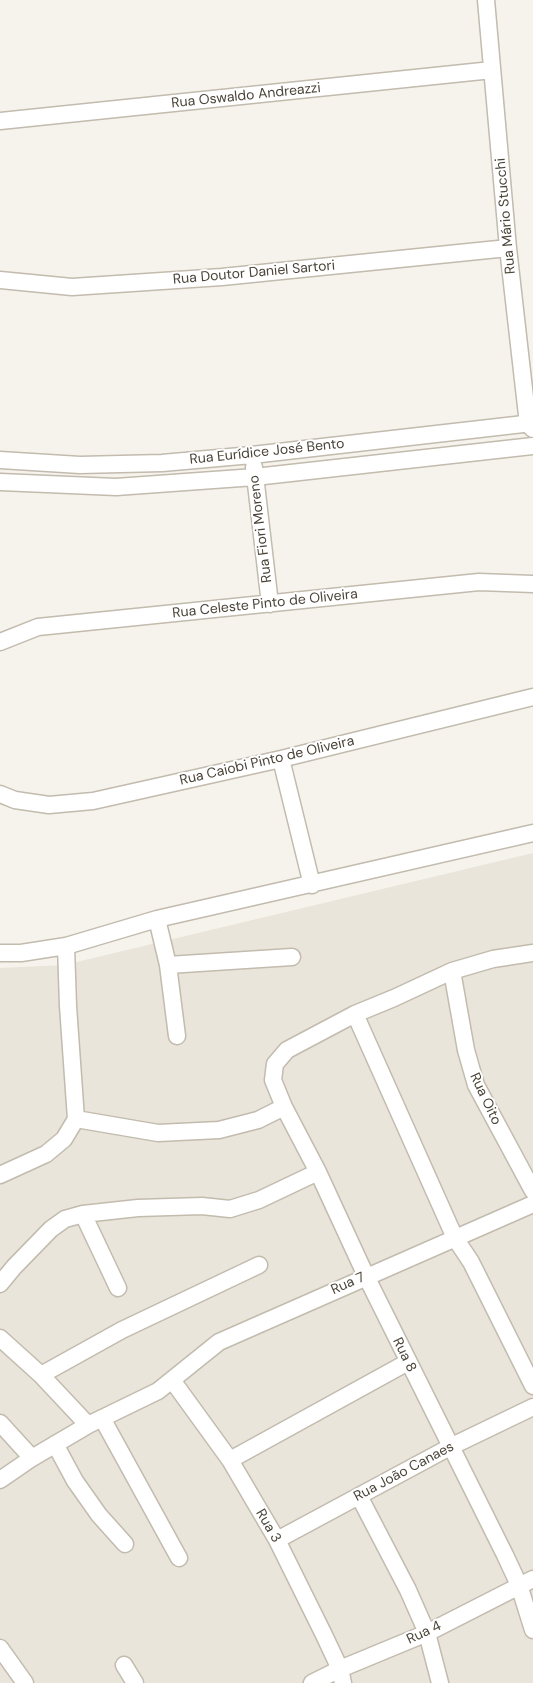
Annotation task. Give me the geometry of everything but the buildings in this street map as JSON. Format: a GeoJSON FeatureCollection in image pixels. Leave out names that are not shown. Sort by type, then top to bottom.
{"type":"FeatureCollection","features":[{"type":"Feature","properties":{"kind":"street","name":"Rua Mário Stucchi"},"geometry":{"type":"LineString","coordinates":[[486,0],[508,248],[531,425]]}},
{"type":"Feature","properties":{"kind":"street","name":"Rua Oswaldo Andreazzi"},"geometry":{"type":"LineString","coordinates":[[0,122],[492,70]]}},
{"type":"Feature","properties":{"kind":"street","name":"Rua Doutor Daniel Sartori"},"geometry":{"type":"LineString","coordinates":[[0,280],[72,287],[222,277],[508,248]]}},
{"type":"Feature","properties":{"kind":"street","name":"Rua Eurídice José Bento"},"geometry":{"type":"LineString","coordinates":[[0,460],[80,465],[123,465],[252,455],[531,425]]}},
{"type":"Feature","properties":{"kind":"street","name":"Rua Eurídice José Bento"},"geometry":{"type":"LineString","coordinates":[[0,482],[116,487],[255,477],[533,446]]}},
{"type":"Feature","properties":{"kind":"street","name":"Rua Fiori Moreno"},"geometry":{"type":"LineString","coordinates":[[252,455],[270,604]]}},
{"type":"Feature","properties":{"kind":"street","name":"Rua Celeste Pinto de Oliveira"},"geometry":{"type":"LineString","coordinates":[[0,642],[38,627],[479,582],[533,584]]}},
{"type":"Feature","properties":{"kind":"street","name":"Rua Caiobi Pinto de Oliveira"},"geometry":{"type":"LineString","coordinates":[[0,794],[15,800],[49,805],[93,801],[281,759],[533,697]]}},
{"type":"Feature","properties":{"kind":"street"},"geometry":{"type":"LineString","coordinates":[[281,759],[312,885]]}},
{"type":"Feature","properties":{"kind":"street"},"geometry":{"type":"LineString","coordinates":[[0,953],[21,953],[66,946],[157,919],[533,833]]}},
{"type":"Feature","properties":{"kind":"street"},"geometry":{"type":"LineString","coordinates":[[157,919],[168,964],[177,1036]]}},
{"type":"Feature","properties":{"kind":"street"},"geometry":{"type":"LineString","coordinates":[[0,1175],[46,1154],[64,1139],[76,1119],[66,946]]}},
{"type":"Feature","properties":{"kind":"street"},"geometry":{"type":"LineString","coordinates":[[533,953],[493,959],[452,971],[355,1014],[455,1238],[471,1262],[533,1386]]}},
{"type":"Feature","properties":{"kind":"street"},"geometry":{"type":"LineString","coordinates":[[168,964],[292,957]]}},
{"type":"Feature","properties":{"kind":"street","name":"Rua Oito"},"geometry":{"type":"LineString","coordinates":[[452,971],[466,1050],[476,1085],[533,1191]]}},
{"type":"Feature","properties":{"kind":"street","name":"Rua 8"},"geometry":{"type":"LineString","coordinates":[[355,1014],[287,1050],[275,1064],[273,1080],[284,1107],[318,1172],[366,1276],[450,1447],[526,1582],[533,1630]]}},
{"type":"Feature","properties":{"kind":"street"},"geometry":{"type":"LineString","coordinates":[[76,1119],[158,1133],[219,1130],[258,1120],[284,1107]]}},
{"type":"Feature","properties":{"kind":"street"},"geometry":{"type":"LineString","coordinates":[[0,1284],[51,1229],[65,1219],[83,1214],[138,1208],[202,1206],[230,1208],[259,1200],[318,1172]]}},
{"type":"Feature","properties":{"kind":"street","name":"Rua 7"},"geometry":{"type":"LineString","coordinates":[[0,1480],[55,1444],[158,1391],[219,1342],[533,1204]]}},
{"type":"Feature","properties":{"kind":"street"},"geometry":{"type":"LineString","coordinates":[[83,1214],[118,1288]]}},
{"type":"Feature","properties":{"kind":"street"},"geometry":{"type":"LineString","coordinates":[[41,1375],[122,1330],[259,1265]]}},
{"type":"Feature","properties":{"kind":"street"},"geometry":{"type":"LineString","coordinates":[[0,1338],[95,1422],[179,1558]]}},
{"type":"Feature","properties":{"kind":"street"},"geometry":{"type":"LineString","coordinates":[[230,1460],[408,1362]]}},
{"type":"Feature","properties":{"kind":"street","name":"Rua 3"},"geometry":{"type":"LineString","coordinates":[[172,1380],[230,1460],[277,1540],[341,1676]]}},
{"type":"Feature","properties":{"kind":"street","name":"Rua João Canaes"},"geometry":{"type":"LineString","coordinates":[[277,1540],[450,1447],[533,1407]]}},
{"type":"Feature","properties":{"kind":"street"},"geometry":{"type":"LineString","coordinates":[[0,1423],[32,1458]]}},
{"type":"Feature","properties":{"kind":"street"},"geometry":{"type":"LineString","coordinates":[[55,1444],[76,1481],[99,1515],[125,1544]]}},
{"type":"Feature","properties":{"kind":"street"},"geometry":{"type":"LineString","coordinates":[[359,1496],[408,1590],[427,1633],[440,1683]]}},
{"type":"Feature","properties":{"kind":"street","name":"Rua 4"},"geometry":{"type":"LineString","coordinates":[[312,1683],[341,1676],[526,1582]]}},
{"type":"Feature","properties":{"kind":"street"},"geometry":{"type":"LineString","coordinates":[[0,1648],[25,1683]]}},
{"type":"Feature","properties":{"kind":"street"},"geometry":{"type":"LineString","coordinates":[[124,1665],[136,1683]]}},
{"type":"Feature","properties":{"kind":"shaded area"},"geometry":{"type":"Polygon","coordinates":[[[533,853],[533,1683],[0,1683],[0,968],[64,965],[533,853]]]}}]}
